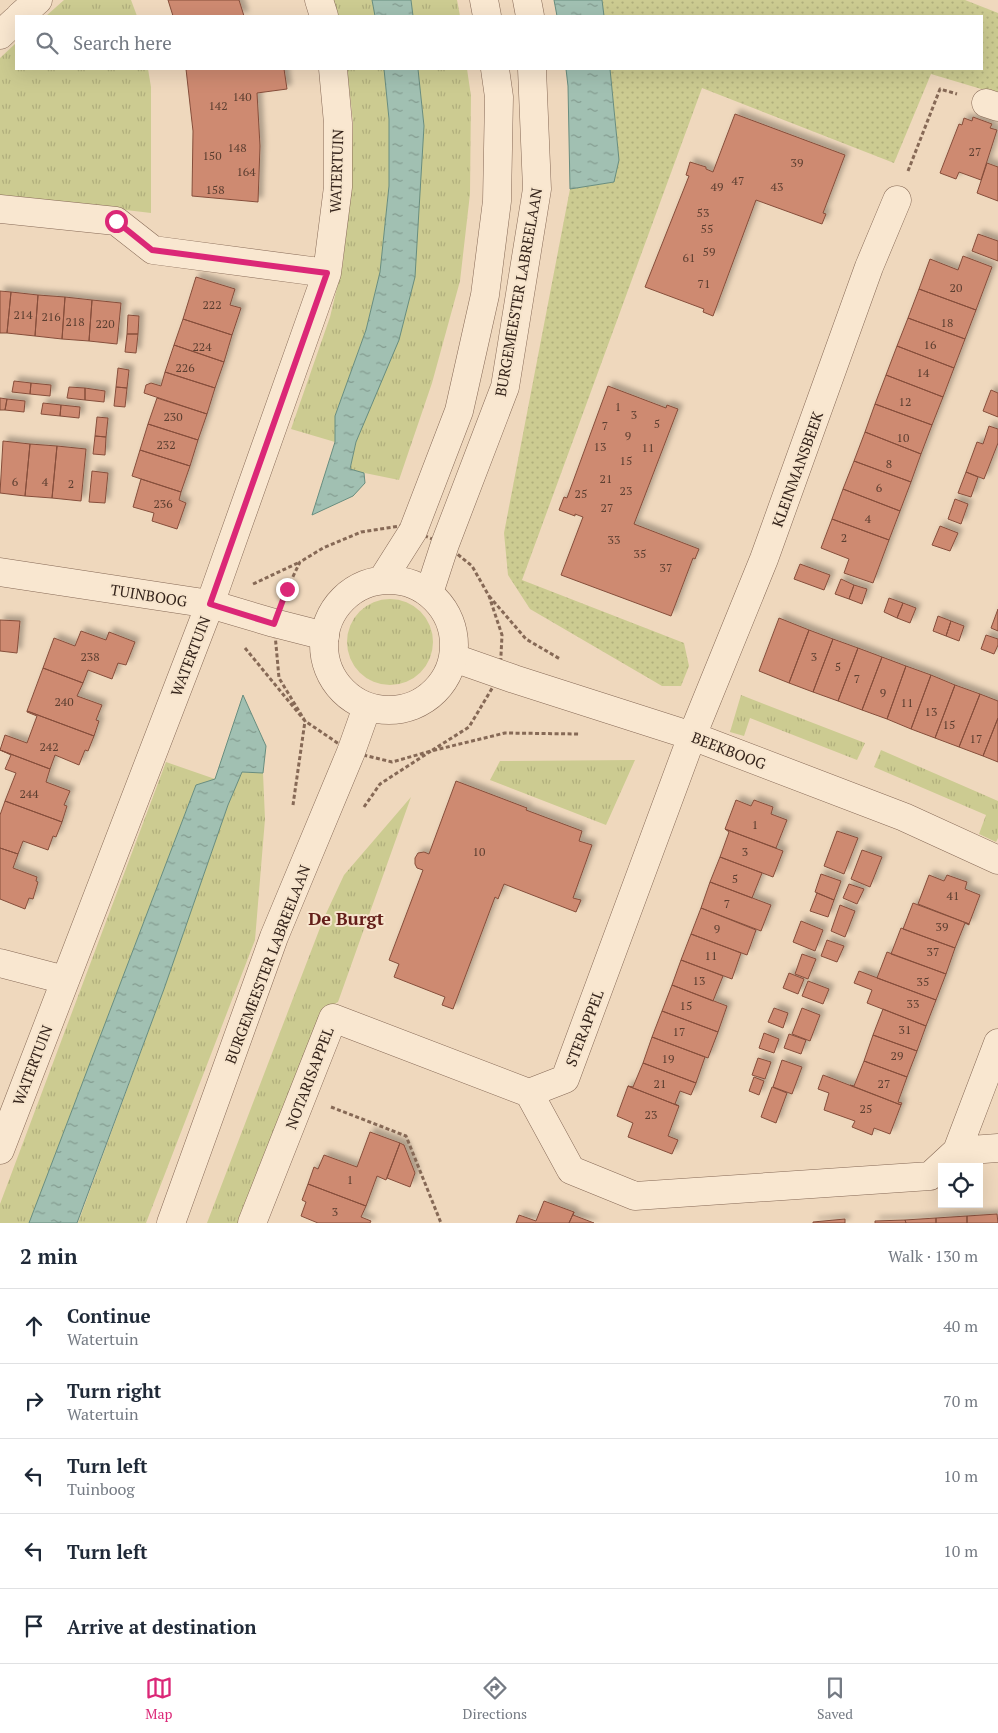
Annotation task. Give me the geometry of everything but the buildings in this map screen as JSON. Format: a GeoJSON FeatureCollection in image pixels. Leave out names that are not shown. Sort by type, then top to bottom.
{"type":"FeatureCollection","features":[{"type":"Feature","properties":{"kind":"street"},"geometry":{"type":"LineString","coordinates":[[21,15],[38,0]]}},
{"type":"Feature","properties":{"kind":"street"},"geometry":{"type":"LineString","coordinates":[[319,0],[324,15]]}},
{"type":"Feature","properties":{"kind":"street"},"geometry":{"type":"LineString","coordinates":[[484,0],[487,15]]}},
{"type":"Feature","properties":{"kind":"street"},"geometry":{"type":"LineString","coordinates":[[526,0],[530,15]]}},
{"type":"Feature","properties":{"kind":"street"},"geometry":{"type":"LineString","coordinates":[[0,35],[15,21]]}},
{"type":"Feature","properties":{"kind":"street","name":"WATERTUIN"},"geometry":{"type":"LineString","coordinates":[[0,1150],[210,604],[327,273],[338,187],[338,123],[333,70]]}},
{"type":"Feature","properties":{"kind":"street"},"geometry":{"type":"LineString","coordinates":[[382,580],[413,531],[460,411],[485,295],[497,201],[499,97],[495,70]]}},
{"type":"Feature","properties":{"kind":"street","name":"BURGEMEESTER LABREELAAN"},"geometry":{"type":"LineString","coordinates":[[429,593],[505,387],[537,189],[532,70]]}},
{"type":"Feature","properties":{"kind":"street","name":"KLEINMANSBEEK"},"geometry":{"type":"LineString","coordinates":[[692,736],[764,559],[869,267],[897,200]]}},
{"type":"Feature","properties":{"kind":"street"},"geometry":{"type":"LineString","coordinates":[[0,208],[116,221],[152,250],[327,273]]}},
{"type":"Feature","properties":{"kind":"street","name":"TUINBOOG"},"geometry":{"type":"LineString","coordinates":[[0,572],[210,604],[274,624],[324,636]]}},
{"type":"Feature","properties":{"kind":"street"},"geometry":{"type":"LineString","coordinates":[[382,580],[398,580],[415,585],[429,593],[442,606],[451,622],[455,640],[454,658],[446,679],[431,696],[424,700],[411,707],[389,711],[367,707],[347,696],[333,678],[325,658],[324,636],[331,615],[343,598],[361,586],[382,580]]}},
{"type":"Feature","properties":{"kind":"street","name":"BEEKBOOG"},"geometry":{"type":"LineString","coordinates":[[454,658],[500,675],[692,736],[904,817],[998,860]]}},
{"type":"Feature","properties":{"kind":"street","name":"BURGEMEESTER LABREELAAN"},"geometry":{"type":"LineString","coordinates":[[171,1223],[274,937],[351,752],[367,707]]}},
{"type":"Feature","properties":{"kind":"street","name":"STERAPPEL"},"geometry":{"type":"LineString","coordinates":[[529,1093],[564,1079],[692,736]]}},
{"type":"Feature","properties":{"kind":"street"},"geometry":{"type":"LineString","coordinates":[[0,963],[65,980]]}},
{"type":"Feature","properties":{"kind":"street","name":"NOTARISAPPEL"},"geometry":{"type":"LineString","coordinates":[[252,1223],[333,1018],[529,1093]]}},
{"type":"Feature","properties":{"kind":"street"},"geometry":{"type":"LineString","coordinates":[[529,1093],[571,1170],[635,1196],[930,1176],[957,1151],[998,1043]]}},
{"type":"Feature","properties":{"kind":"street"},"geometry":{"type":"LineString","coordinates":[[957,1151],[998,1148]]}},
{"type":"Feature","properties":{"kind":"path"},"geometry":{"type":"LineString","coordinates":[[897,200],[940,89],[992,105]]}},
{"type":"Feature","properties":{"kind":"path"},"geometry":{"type":"LineString","coordinates":[[210,604],[300,562],[324,548],[362,532],[400,526],[446,544],[472,566],[489,596],[502,635],[500,675],[469,727],[380,784],[364,808]]}},
{"type":"Feature","properties":{"kind":"path"},"geometry":{"type":"LineString","coordinates":[[292,810],[305,721],[279,678],[274,624],[287,589],[300,562]]}},
{"type":"Feature","properties":{"kind":"path"},"geometry":{"type":"LineString","coordinates":[[489,596],[526,639],[568,663]]}},
{"type":"Feature","properties":{"kind":"path"},"geometry":{"type":"LineString","coordinates":[[240,641],[305,721],[351,752],[392,762],[431,750],[505,733],[584,734]]}},
{"type":"Feature","properties":{"kind":"path"},"geometry":{"type":"LineString","coordinates":[[302,1096],[406,1136],[441,1223]]}},
{"type":"Feature","properties":{"kind":"green space"},"geometry":{"type":"Polygon","coordinates":[[[64,0],[131,0],[137,15],[47,15],[64,0]]]}},
{"type":"Feature","properties":{"kind":"green space"},"geometry":{"type":"Polygon","coordinates":[[[333,0],[372,0],[375,15],[338,15],[333,0]]]}},
{"type":"Feature","properties":{"kind":"green space"},"geometry":{"type":"Polygon","coordinates":[[[411,0],[457,0],[460,15],[413,15],[411,0]]]}},
{"type":"Feature","properties":{"kind":"green space"},"geometry":{"type":"Polygon","coordinates":[[[602,0],[965,0],[998,13],[998,94],[931,74],[894,163],[702,88],[522,580],[684,643],[689,666],[681,686],[662,686],[530,609],[508,575],[504,533],[570,189],[613,182],[619,160],[610,70],[983,70],[983,15],[604,15],[602,0]]]}},
{"type":"Feature","properties":{"kind":"green space"},"geometry":{"type":"Polygon","coordinates":[[[15,44],[15,70],[148,70],[151,87],[151,213],[0,195],[0,58],[15,44]]]}},
{"type":"Feature","properties":{"kind":"green space"},"geometry":{"type":"Polygon","coordinates":[[[347,70],[384,70],[389,119],[389,186],[380,272],[366,330],[335,416],[335,442],[291,429],[330,317],[343,263],[351,184],[353,122],[347,70]]]}},
{"type":"Feature","properties":{"kind":"green space"},"geometry":{"type":"Polygon","coordinates":[[[418,70],[467,70],[471,96],[470,194],[460,281],[432,383],[399,480],[350,470],[424,126],[418,70]]]}},
{"type":"Feature","properties":{"kind":"green space"},"geometry":{"type":"Polygon","coordinates":[[[390,599],[406,602],[414,606],[426,618],[430,626],[433,642],[430,658],[426,666],[414,678],[406,682],[390,685],[374,682],[366,678],[354,666],[350,658],[347,642],[350,626],[354,618],[366,606],[374,602],[390,599]]]}},
{"type":"Feature","properties":{"kind":"green space"},"geometry":{"type":"Polygon","coordinates":[[[741,695],[865,743],[857,760],[750,718],[744,736],[730,732],[741,695]]]}},
{"type":"Feature","properties":{"kind":"green space"},"geometry":{"type":"Polygon","coordinates":[[[881,750],[998,801],[998,838],[996,842],[979,834],[986,815],[874,767],[881,750]]]}},
{"type":"Feature","properties":{"kind":"green space"},"geometry":{"type":"Polygon","coordinates":[[[635,760],[606,825],[490,780],[500,761],[635,760]]]}},
{"type":"Feature","properties":{"kind":"green space"},"geometry":{"type":"Polygon","coordinates":[[[166,762],[215,779],[196,785],[29,1223],[0,1223],[0,1204],[166,762]]]}},
{"type":"Feature","properties":{"kind":"green space"},"geometry":{"type":"Polygon","coordinates":[[[242,772],[263,773],[265,819],[255,940],[146,1223],[78,1223],[164,989],[228,805],[242,772]]]}},
{"type":"Feature","properties":{"kind":"green space"},"geometry":{"type":"Polygon","coordinates":[[[411,797],[338,1002],[321,1011],[238,1223],[207,1223],[323,920],[344,875],[411,797]]]}},
{"type":"Feature","properties":{"kind":"water"},"geometry":{"type":"Polygon","coordinates":[[[372,0],[411,0],[413,15],[375,15],[372,0]]]}},
{"type":"Feature","properties":{"kind":"water"},"geometry":{"type":"Polygon","coordinates":[[[554,0],[602,0],[604,15],[557,15],[554,0]]]}},
{"type":"Feature","properties":{"kind":"water"},"geometry":{"type":"Polygon","coordinates":[[[384,70],[418,70],[424,126],[415,277],[399,340],[356,442],[350,469],[364,473],[365,483],[353,496],[312,515],[335,442],[335,416],[366,330],[380,272],[389,186],[389,119],[384,70]]]}},
{"type":"Feature","properties":{"kind":"water"},"geometry":{"type":"Polygon","coordinates":[[[566,70],[610,70],[619,160],[614,182],[570,189],[566,70]]]}},
{"type":"Feature","properties":{"kind":"water"},"geometry":{"type":"Polygon","coordinates":[[[243,695],[266,746],[263,773],[242,772],[228,805],[164,989],[77,1223],[29,1223],[196,785],[215,779],[243,695]]]}},
{"type":"Feature","properties":{"kind":"district","name":"De Burgt"},"geometry":{"type":"Point","coordinates":[346,918]}},
{"type":"Feature","properties":{"kind":"route"},"geometry":{"type":"LineString","coordinates":[[116,221],[152,250],[327,273],[210,604],[274,624],[287,589]]}}]}
